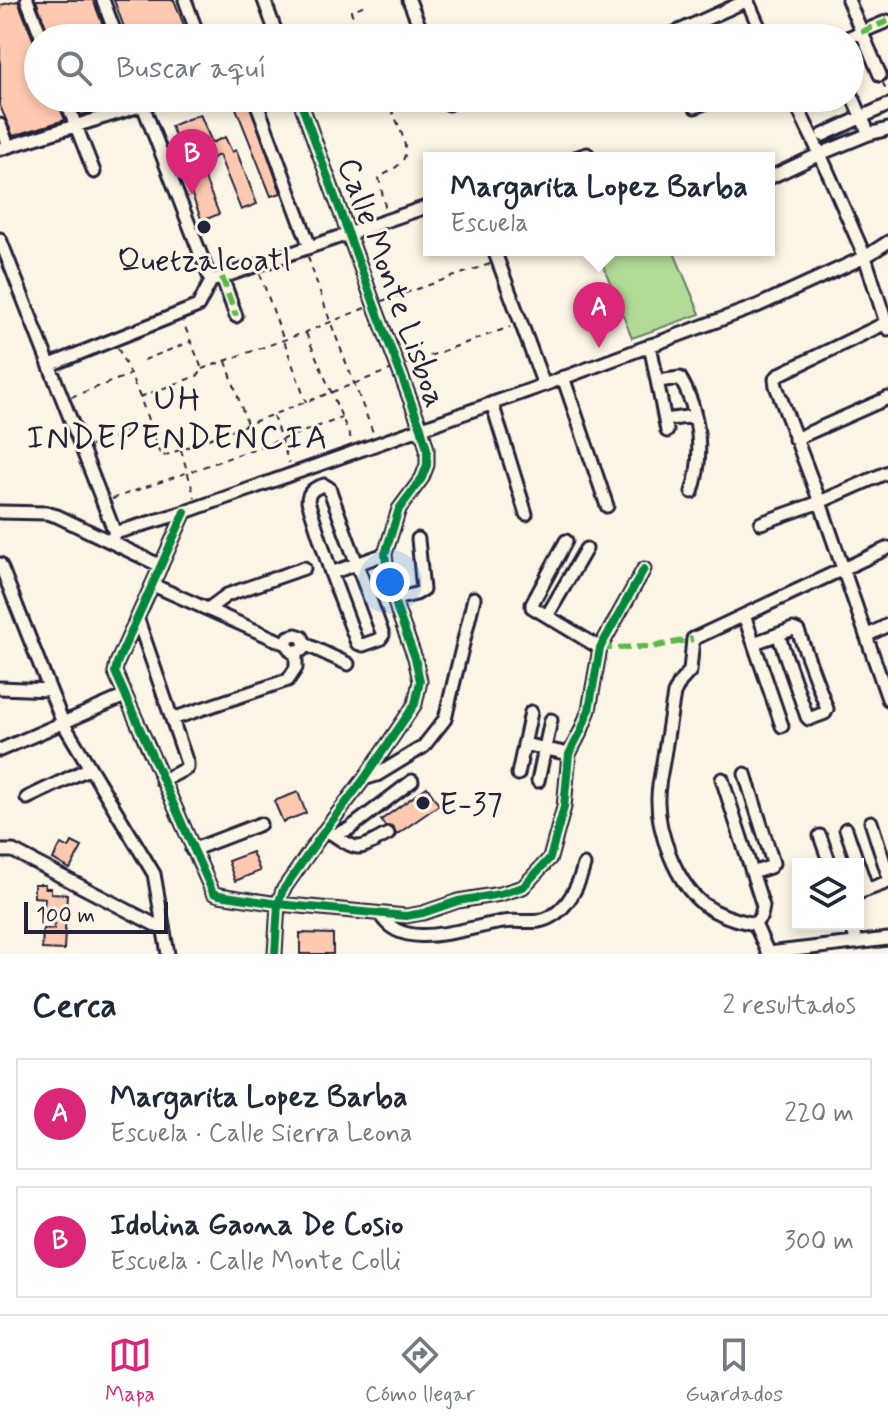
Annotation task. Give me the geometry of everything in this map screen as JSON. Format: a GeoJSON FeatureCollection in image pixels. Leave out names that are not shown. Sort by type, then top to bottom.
{"type":"FeatureCollection","features":[{"type":"Feature","properties":{"kind":"street"},"geometry":{"type":"LineString","coordinates":[[27,0],[36,24]]}},
{"type":"Feature","properties":{"kind":"street"},"geometry":{"type":"LineString","coordinates":[[103,0],[112,24]]}},
{"type":"Feature","properties":{"kind":"street"},"geometry":{"type":"LineString","coordinates":[[185,0],[194,24]]}},
{"type":"Feature","properties":{"kind":"street"},"geometry":{"type":"LineString","coordinates":[[264,0],[273,24]]}},
{"type":"Feature","properties":{"kind":"street"},"geometry":{"type":"LineString","coordinates":[[409,0],[418,24]]}},
{"type":"Feature","properties":{"kind":"street"},"geometry":{"type":"LineString","coordinates":[[694,24],[747,0],[755,24]]}},
{"type":"Feature","properties":{"kind":"street"},"geometry":{"type":"LineString","coordinates":[[848,0],[858,24]]}},
{"type":"Feature","properties":{"kind":"street"},"geometry":{"type":"LineString","coordinates":[[864,31],[888,21]]}},
{"type":"Feature","properties":{"kind":"street"},"geometry":{"type":"LineString","coordinates":[[864,39],[880,75]]}},
{"type":"Feature","properties":{"kind":"street"},"geometry":{"type":"LineString","coordinates":[[823,135],[888,105]]}},
{"type":"Feature","properties":{"kind":"street"},"geometry":{"type":"LineString","coordinates":[[71,112],[94,172]]}},
{"type":"Feature","properties":{"kind":"street"},"geometry":{"type":"LineString","coordinates":[[0,125],[4,147],[113,112]]}},
{"type":"Feature","properties":{"kind":"street"},"geometry":{"type":"LineString","coordinates":[[146,112],[216,279],[236,316]]}},
{"type":"Feature","properties":{"kind":"street"},"geometry":{"type":"LineString","coordinates":[[260,112],[307,247]]}},
{"type":"Feature","properties":{"kind":"street","name":"Calle Monte Lisboa"},"geometry":{"type":"LineString","coordinates":[[275,954],[278,904],[283,890],[295,870],[329,832],[415,704],[420,681],[387,573],[385,554],[399,509],[422,478],[427,465],[427,449],[304,112]]}},
{"type":"Feature","properties":{"kind":"street"},"geometry":{"type":"LineString","coordinates":[[800,112],[865,257],[887,325],[775,379],[888,699]]}},
{"type":"Feature","properties":{"kind":"street"},"geometry":{"type":"LineString","coordinates":[[860,112],[869,134]]}},
{"type":"Feature","properties":{"kind":"street"},"geometry":{"type":"LineString","coordinates":[[775,175],[820,154],[888,129]]}},
{"type":"Feature","properties":{"kind":"street"},"geometry":{"type":"LineString","coordinates":[[50,365],[198,306],[216,279],[423,208]]}},
{"type":"Feature","properties":{"kind":"street"},"geometry":{"type":"LineString","coordinates":[[0,239],[83,449],[113,537]]}},
{"type":"Feature","properties":{"kind":"street"},"geometry":{"type":"LineString","coordinates":[[113,537],[544,385],[757,306],[865,257],[888,242]]}},
{"type":"Feature","properties":{"kind":"street"},"geometry":{"type":"LineString","coordinates":[[496,256],[544,385]]}},
{"type":"Feature","properties":{"kind":"street"},"geometry":{"type":"LineString","coordinates":[[650,345],[666,426],[694,416]]}},
{"type":"Feature","properties":{"kind":"street"},"geometry":{"type":"LineString","coordinates":[[563,377],[607,506]]}},
{"type":"Feature","properties":{"kind":"street"},"geometry":{"type":"LineString","coordinates":[[658,381],[680,378],[689,399],[699,455],[692,492]]}},
{"type":"Feature","properties":{"kind":"street"},"geometry":{"type":"LineString","coordinates":[[795,439],[888,398]]}},
{"type":"Feature","properties":{"kind":"street"},"geometry":{"type":"LineString","coordinates":[[492,403],[526,514]]}},
{"type":"Feature","properties":{"kind":"street"},"geometry":{"type":"LineString","coordinates":[[761,523],[820,502],[888,472]]}},
{"type":"Feature","properties":{"kind":"street"},"geometry":{"type":"LineString","coordinates":[[324,485],[329,488],[383,635],[380,639],[363,645],[357,643],[331,573],[308,501],[310,492],[324,485]]}},
{"type":"Feature","properties":{"kind":"street"},"geometry":{"type":"LineString","coordinates":[[191,510],[161,566],[115,672],[213,893],[278,904],[406,916],[523,887],[550,858],[564,807],[569,754],[589,710],[600,648],[644,569]]}},
{"type":"Feature","properties":{"kind":"street"},"geometry":{"type":"LineString","coordinates":[[0,512],[57,516],[113,537],[161,566]]}},
{"type":"Feature","properties":{"kind":"street"},"geometry":{"type":"LineString","coordinates":[[395,599],[423,590],[418,539]]}},
{"type":"Feature","properties":{"kind":"street"},"geometry":{"type":"LineString","coordinates":[[566,541],[532,607],[600,648]]}},
{"type":"Feature","properties":{"kind":"street"},"geometry":{"type":"LineString","coordinates":[[755,924],[737,920],[704,904],[690,890],[676,867],[659,820],[658,796],[674,694],[690,671],[693,639],[888,548]]}},
{"type":"Feature","properties":{"kind":"street"},"geometry":{"type":"LineString","coordinates":[[547,616],[586,549]]}},
{"type":"Feature","properties":{"kind":"street"},"geometry":{"type":"LineString","coordinates":[[331,573],[385,554]]}},
{"type":"Feature","properties":{"kind":"street"},"geometry":{"type":"LineString","coordinates":[[0,564],[63,723],[154,874],[168,954]]}},
{"type":"Feature","properties":{"kind":"street"},"geometry":{"type":"LineString","coordinates":[[208,609],[227,595],[304,568]]}},
{"type":"Feature","properties":{"kind":"street"},"geometry":{"type":"LineString","coordinates":[[153,585],[296,647],[348,664]]}},
{"type":"Feature","properties":{"kind":"street"},"geometry":{"type":"LineString","coordinates":[[364,779],[377,775],[423,747],[445,719],[474,598]]}},
{"type":"Feature","properties":{"kind":"street"},"geometry":{"type":"LineString","coordinates":[[0,601],[15,601]]}},
{"type":"Feature","properties":{"kind":"street"},"geometry":{"type":"LineString","coordinates":[[744,615],[782,726]]}},
{"type":"Feature","properties":{"kind":"street"},"geometry":{"type":"LineString","coordinates":[[138,620],[187,763],[187,768],[162,781]]}},
{"type":"Feature","properties":{"kind":"street"},"geometry":{"type":"LineString","coordinates":[[866,636],[888,625]]}},
{"type":"Feature","properties":{"kind":"street"},"geometry":{"type":"LineString","coordinates":[[754,643],[778,634],[793,629],[798,631],[827,709],[825,713],[807,717],[778,634]]}},
{"type":"Feature","properties":{"kind":"street"},"geometry":{"type":"LineString","coordinates":[[172,719],[288,680],[296,668],[296,647]]}},
{"type":"Feature","properties":{"kind":"street"},"geometry":{"type":"LineString","coordinates":[[0,688],[50,690]]}},
{"type":"Feature","properties":{"kind":"street"},"geometry":{"type":"LineString","coordinates":[[0,750],[125,696]]}},
{"type":"Feature","properties":{"kind":"street"},"geometry":{"type":"LineString","coordinates":[[518,774],[531,712]]}},
{"type":"Feature","properties":{"kind":"street"},"geometry":{"type":"LineString","coordinates":[[538,781],[551,720]]}},
{"type":"Feature","properties":{"kind":"street"},"geometry":{"type":"LineString","coordinates":[[524,744],[569,754]]}},
{"type":"Feature","properties":{"kind":"street"},"geometry":{"type":"LineString","coordinates":[[27,798],[90,768]]}},
{"type":"Feature","properties":{"kind":"street"},"geometry":{"type":"LineString","coordinates":[[745,774],[773,863],[752,873]]}},
{"type":"Feature","properties":{"kind":"street"},"geometry":{"type":"LineString","coordinates":[[722,779],[763,909],[755,924]]}},
{"type":"Feature","properties":{"kind":"street"},"geometry":{"type":"LineString","coordinates":[[329,832],[349,829],[412,781]]}},
{"type":"Feature","properties":{"kind":"street"},"geometry":{"type":"LineString","coordinates":[[871,822],[888,875]]}},
{"type":"Feature","properties":{"kind":"street"},"geometry":{"type":"LineString","coordinates":[[192,850],[260,824]]}},
{"type":"Feature","properties":{"kind":"street"},"geometry":{"type":"LineString","coordinates":[[846,829],[854,858]]}},
{"type":"Feature","properties":{"kind":"street"},"geometry":{"type":"LineString","coordinates":[[329,832],[354,848],[388,834]]}},
{"type":"Feature","properties":{"kind":"street"},"geometry":{"type":"LineString","coordinates":[[820,836],[828,858]]}},
{"type":"Feature","properties":{"kind":"street"},"geometry":{"type":"LineString","coordinates":[[0,851],[13,851],[163,929]]}},
{"type":"Feature","properties":{"kind":"street"},"geometry":{"type":"LineString","coordinates":[[380,914],[394,931],[421,941],[500,922],[538,921],[553,915],[566,903],[584,865]]}},
{"type":"Feature","properties":{"kind":"street"},"geometry":{"type":"LineString","coordinates":[[864,891],[888,882]]}},
{"type":"Feature","properties":{"kind":"street"},"geometry":{"type":"LineString","coordinates":[[755,924],[768,953],[857,943],[872,948],[888,939]]}},
{"type":"Feature","properties":{"kind":"street"},"geometry":{"type":"LineString","coordinates":[[853,930],[857,943]]}},
{"type":"Feature","properties":{"kind":"path"},"geometry":{"type":"LineString","coordinates":[[356,24],[351,11],[367,4]]}},
{"type":"Feature","properties":{"kind":"path"},"geometry":{"type":"LineString","coordinates":[[388,220],[379,178],[404,158],[405,140],[392,112]]}},
{"type":"Feature","properties":{"kind":"path"},"geometry":{"type":"LineString","coordinates":[[307,247],[330,321],[377,444]]}},
{"type":"Feature","properties":{"kind":"path"},"geometry":{"type":"LineString","coordinates":[[140,397],[199,375],[202,369],[306,332],[496,256]]}},
{"type":"Feature","properties":{"kind":"path"},"geometry":{"type":"LineString","coordinates":[[257,265],[306,402]]}},
{"type":"Feature","properties":{"kind":"path"},"geometry":{"type":"LineString","coordinates":[[180,313],[202,369]]}},
{"type":"Feature","properties":{"kind":"path"},"geometry":{"type":"LineString","coordinates":[[114,339],[140,397],[161,457],[521,324]]}},
{"type":"Feature","properties":{"kind":"path"},"geometry":{"type":"LineString","coordinates":[[306,332],[356,451]]}},
{"type":"Feature","properties":{"kind":"path"},"geometry":{"type":"LineString","coordinates":[[144,360],[191,341]]}},
{"type":"Feature","properties":{"kind":"path"},"geometry":{"type":"LineString","coordinates":[[226,360],[247,424]]}},
{"type":"Feature","properties":{"kind":"path"},"geometry":{"type":"LineString","coordinates":[[63,400],[130,374]]}},
{"type":"Feature","properties":{"kind":"path"},"geometry":{"type":"LineString","coordinates":[[273,415],[293,473]]}},
{"type":"Feature","properties":{"kind":"path"},"geometry":{"type":"LineString","coordinates":[[103,502],[342,418]]}},
{"type":"Feature","properties":{"kind":"path"},"geometry":{"type":"LineString","coordinates":[[83,449],[149,424]]}},
{"type":"Feature","properties":{"kind":"path"},"geometry":{"type":"LineString","coordinates":[[181,449],[188,472],[191,510]]}},
{"type":"Feature","properties":{"kind":"green space"},"geometry":{"type":"Polygon","coordinates":[[[599,256],[676,256],[700,314],[632,338],[599,256]]]}},
{"type":"Feature","properties":{"kind":"building"},"geometry":{"type":"Polygon","coordinates":[[[36,0],[93,0],[102,24],[45,24],[36,0]]]}},
{"type":"Feature","properties":{"kind":"building"},"geometry":{"type":"Polygon","coordinates":[[[114,0],[174,0],[183,24],[123,24],[114,0]]]}},
{"type":"Feature","properties":{"kind":"building"},"geometry":{"type":"Polygon","coordinates":[[[18,1],[27,24],[24,24],[24,112],[62,112],[65,120],[13,136],[0,106],[0,5],[18,1]]]}},
{"type":"Feature","properties":{"kind":"building"},"geometry":{"type":"Polygon","coordinates":[[[238,112],[252,112],[281,193],[271,196],[238,112]]]}},
{"type":"Feature","properties":{"kind":"building"},"geometry":{"type":"Polygon","coordinates":[[[200,114],[212,143],[225,137],[232,152],[236,150],[257,204],[241,210],[219,155],[199,164],[219,214],[202,221],[185,177],[191,174],[171,126],[200,114]]]}},
{"type":"Feature","properties":{"kind":"building"},"geometry":{"type":"Polygon","coordinates":[[[427,787],[439,805],[396,835],[393,827],[385,826],[381,820],[427,787]]]}},
{"type":"Feature","properties":{"kind":"building"},"geometry":{"type":"Polygon","coordinates":[[[298,792],[306,813],[283,822],[274,801],[298,792]]]}},
{"type":"Feature","properties":{"kind":"building"},"geometry":{"type":"Polygon","coordinates":[[[72,842],[82,847],[70,869],[53,859],[61,844],[69,848],[72,842]]]}},
{"type":"Feature","properties":{"kind":"building"},"geometry":{"type":"Polygon","coordinates":[[[252,852],[260,871],[235,881],[228,861],[252,852]]]}},
{"type":"Feature","properties":{"kind":"building"},"geometry":{"type":"Polygon","coordinates":[[[34,884],[45,884],[45,888],[51,888],[51,893],[67,894],[64,950],[42,949],[43,929],[54,929],[55,909],[44,908],[45,898],[34,897],[34,884]]]}},
{"type":"Feature","properties":{"kind":"building"},"geometry":{"type":"Polygon","coordinates":[[[300,933],[333,934],[333,954],[300,954],[300,933]]]}},
{"type":"Feature","properties":{"kind":"marked path"},"geometry":{"type":"LineString","coordinates":[[864,31],[888,21]]}},
{"type":"Feature","properties":{"kind":"marked path"},"geometry":{"type":"LineString","coordinates":[[222,277],[236,316]]}},
{"type":"Feature","properties":{"kind":"marked path"},"geometry":{"type":"LineString","coordinates":[[600,648],[651,647],[693,639]]}},
{"type":"Feature","properties":{"kind":"cycle path"},"geometry":{"type":"LineString","coordinates":[[275,954],[278,904],[283,890],[415,704],[420,681],[387,573],[385,554],[399,509],[422,478],[427,465],[427,449],[304,112]]}},
{"type":"Feature","properties":{"kind":"cycle path"},"geometry":{"type":"LineString","coordinates":[[185,512],[115,672],[213,893],[278,904],[406,916],[523,887],[550,858],[564,807],[569,754],[589,710],[600,648],[644,569]]}},
{"type":"Feature","properties":{"kind":"place","name":"Idolina Gaona De Cosio"},"geometry":{"type":"Point","coordinates":[192,195]}},
{"type":"Feature","properties":{"kind":"place","name":"Quetzalcoatl"},"geometry":{"type":"Point","coordinates":[204,227]}},
{"type":"Feature","properties":{"kind":"place","name":"Margarita Lopez Barba"},"geometry":{"type":"Point","coordinates":[599,348]}},
{"type":"Feature","properties":{"kind":"place","name":"E-37"},"geometry":{"type":"Point","coordinates":[423,803]}},
{"type":"Feature","properties":{"kind":"district","name":"UH INDEPENDENCIA"},"geometry":{"type":"Point","coordinates":[178,416]}}]}
